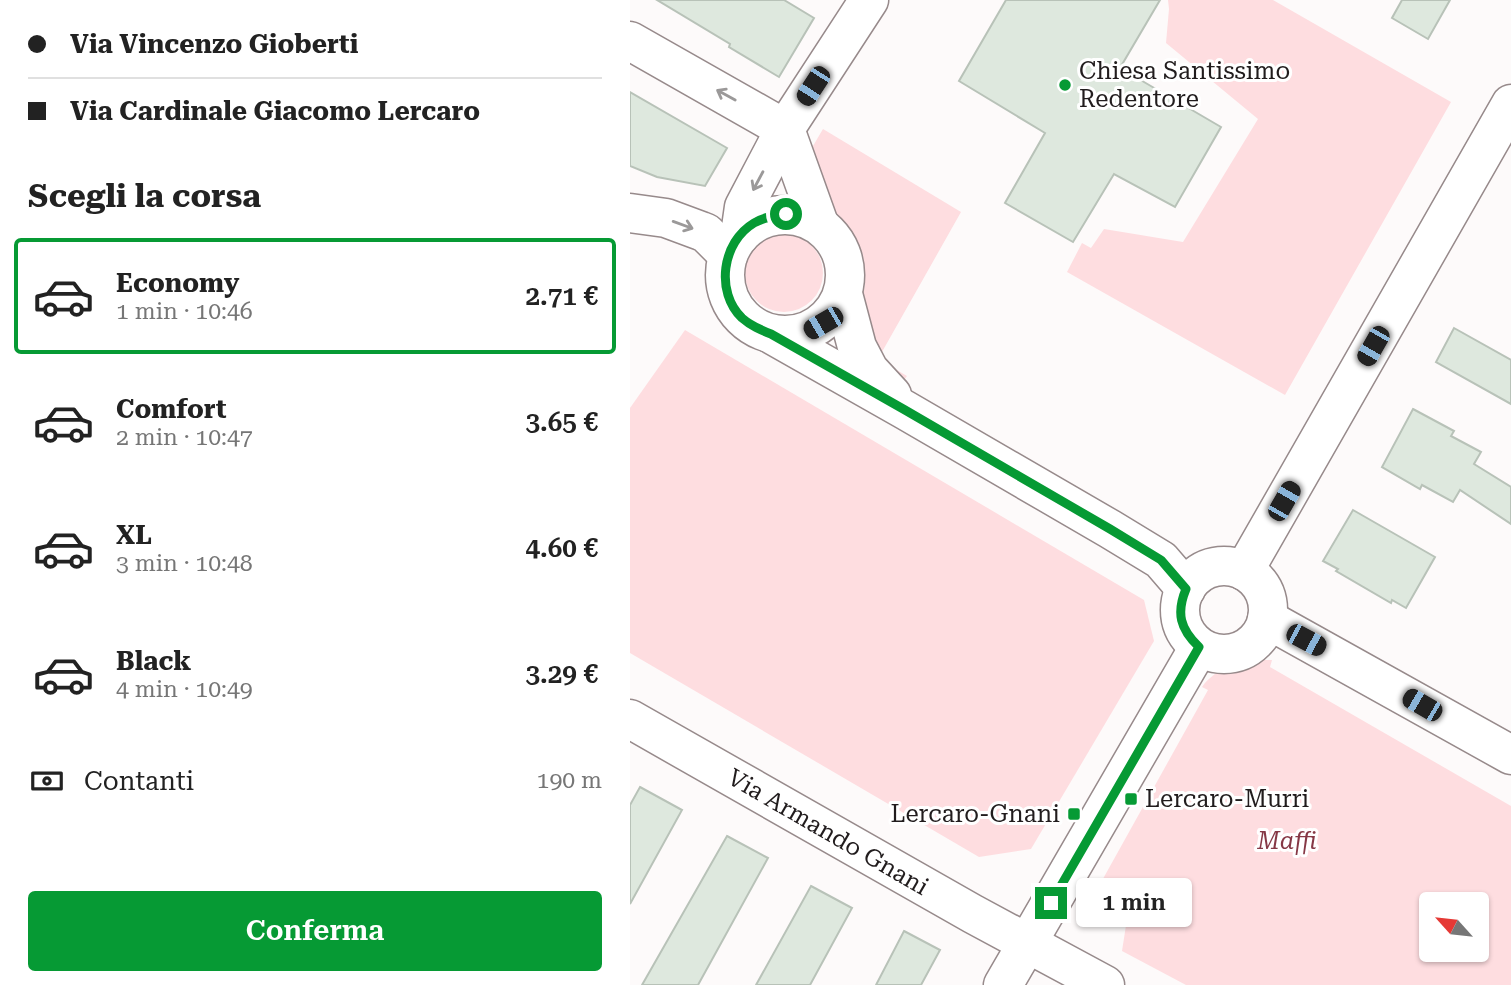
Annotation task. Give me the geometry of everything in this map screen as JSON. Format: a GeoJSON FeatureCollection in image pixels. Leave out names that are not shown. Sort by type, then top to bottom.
{"type":"FeatureCollection","features":[{"type":"Feature","properties":{"kind":"street"},"geometry":{"type":"LineString","coordinates":[[869,0],[785,129],[744,207],[725,271],[726,288],[732,304],[755,328],[771,334],[905,410],[1161,560],[1186,589]]}},
{"type":"Feature","properties":{"kind":"street"},"geometry":{"type":"LineString","coordinates":[[630,41],[785,129],[819,224]]}},
{"type":"Feature","properties":{"kind":"street"},"geometry":{"type":"LineString","coordinates":[[1244,571],[1511,104]]}},
{"type":"Feature","properties":{"kind":"street"},"geometry":{"type":"LineString","coordinates":[[630,213],[666,218],[734,245]]}},
{"type":"Feature","properties":{"kind":"street"},"geometry":{"type":"LineString","coordinates":[[734,245],[753,224],[786,214],[819,224],[833,237],[842,255],[846,274],[843,293],[835,310],[823,323],[807,332],[789,336],[771,334]]}},
{"type":"Feature","properties":{"kind":"street"},"geometry":{"type":"LineString","coordinates":[[843,293],[863,359],[869,370],[905,410]]}},
{"type":"Feature","properties":{"kind":"street"},"geometry":{"type":"LineString","coordinates":[[1218,566],[1244,571],[1256,580],[1264,591],[1268,605],[1267,620],[1262,633],[1253,644],[1227,654],[1212,653],[1199,647],[1183,626],[1180,614],[1181,600],[1186,589],[1205,570],[1218,566]]}},
{"type":"Feature","properties":{"kind":"street"},"geometry":{"type":"LineString","coordinates":[[1267,620],[1511,755]]}},
{"type":"Feature","properties":{"kind":"street"},"geometry":{"type":"LineString","coordinates":[[1003,985],[1199,647]]}},
{"type":"Feature","properties":{"kind":"street","name":"Via Armando Gnani"},"geometry":{"type":"LineString","coordinates":[[630,719],[961,907],[1105,985]]}},
{"type":"Feature","properties":{"kind":"green space"},"geometry":{"type":"Polygon","coordinates":[[[1168,0],[1273,0],[1451,102],[1285,395],[1067,272],[1082,243],[1091,248],[1104,229],[1183,242],[1258,119],[1166,43],[1168,0]]]}},
{"type":"Feature","properties":{"kind":"green space"},"geometry":{"type":"Polygon","coordinates":[[[823,129],[961,212],[878,359],[907,376],[904,380],[876,363],[863,339],[860,314],[865,284],[863,255],[853,233],[837,218],[823,198],[811,165],[810,151],[823,129]]]}},
{"type":"Feature","properties":{"kind":"green space"},"geometry":{"type":"Polygon","coordinates":[[[784,234],[799,237],[811,246],[820,258],[823,273],[820,288],[811,300],[799,309],[784,312],[769,309],[757,300],[748,288],[745,273],[748,258],[757,246],[769,237],[784,234]]]}},
{"type":"Feature","properties":{"kind":"green space"},"geometry":{"type":"Polygon","coordinates":[[[685,330],[1144,600],[1154,641],[1031,849],[979,857],[630,653],[630,408],[685,330]]]}},
{"type":"Feature","properties":{"kind":"green space","name":"Maffi"},"geometry":{"type":"Polygon","coordinates":[[[1256,660],[1272,660],[1270,667],[1511,806],[1511,985],[1186,985],[1122,951],[1127,919],[1094,895],[1208,690],[1202,687],[1213,675],[1232,666],[1256,660]]]}},
{"type":"Feature","properties":{"kind":"building"},"geometry":{"type":"Polygon","coordinates":[[[657,0],[784,0],[814,18],[779,77],[657,0]]]}},
{"type":"Feature","properties":{"kind":"building"},"geometry":{"type":"Polygon","coordinates":[[[1006,0],[1160,0],[1120,68],[1221,127],[1175,207],[1114,174],[1073,242],[1005,203],[1045,133],[959,81],[1006,0]]]}},
{"type":"Feature","properties":{"kind":"building"},"geometry":{"type":"Polygon","coordinates":[[[1402,0],[1450,0],[1428,39],[1392,18],[1402,0]]]}},
{"type":"Feature","properties":{"kind":"building"},"geometry":{"type":"Polygon","coordinates":[[[630,92],[727,148],[705,186],[657,177],[630,166],[630,92]]]}},
{"type":"Feature","properties":{"kind":"building"},"geometry":{"type":"Polygon","coordinates":[[[1454,328],[1511,360],[1511,404],[1436,362],[1454,328]]]}},
{"type":"Feature","properties":{"kind":"building"},"geometry":{"type":"Polygon","coordinates":[[[1413,409],[1454,431],[1451,436],[1481,452],[1474,464],[1511,487],[1511,524],[1460,490],[1453,502],[1422,485],[1420,489],[1382,467],[1413,409]]]}},
{"type":"Feature","properties":{"kind":"building"},"geometry":{"type":"Polygon","coordinates":[[[1353,510],[1435,557],[1406,608],[1392,600],[1391,603],[1323,561],[1353,510]]]}},
{"type":"Feature","properties":{"kind":"building"},"geometry":{"type":"Polygon","coordinates":[[[640,787],[682,810],[630,904],[630,805],[640,787]]]}},
{"type":"Feature","properties":{"kind":"building"},"geometry":{"type":"Polygon","coordinates":[[[727,836],[768,858],[698,985],[642,985],[727,836]]]}},
{"type":"Feature","properties":{"kind":"building"},"geometry":{"type":"Polygon","coordinates":[[[811,886],[852,908],[810,985],[756,985],[811,886]]]}},
{"type":"Feature","properties":{"kind":"building"},"geometry":{"type":"Polygon","coordinates":[[[904,931],[940,950],[921,985],[876,985],[904,931]]]}},
{"type":"Feature","properties":{"kind":"place","name":"Chiesa Santissimo Redentore"},"geometry":{"type":"Point","coordinates":[1065,85]}},
{"type":"Feature","properties":{"kind":"place","name":"Lercaro-Murri"},"geometry":{"type":"Point","coordinates":[1131,799]}},
{"type":"Feature","properties":{"kind":"place","name":"Lercaro-Gnani"},"geometry":{"type":"Point","coordinates":[1074,814]}},
{"type":"Feature","properties":{"kind":"route"},"geometry":{"type":"LineString","coordinates":[[786,214],[753,224],[740,235],[728,255],[726,288],[732,304],[742,317],[755,328],[771,334],[905,410],[1161,560],[1186,589],[1181,600],[1180,614],[1183,626],[1199,647],[1051,903]]}}]}
